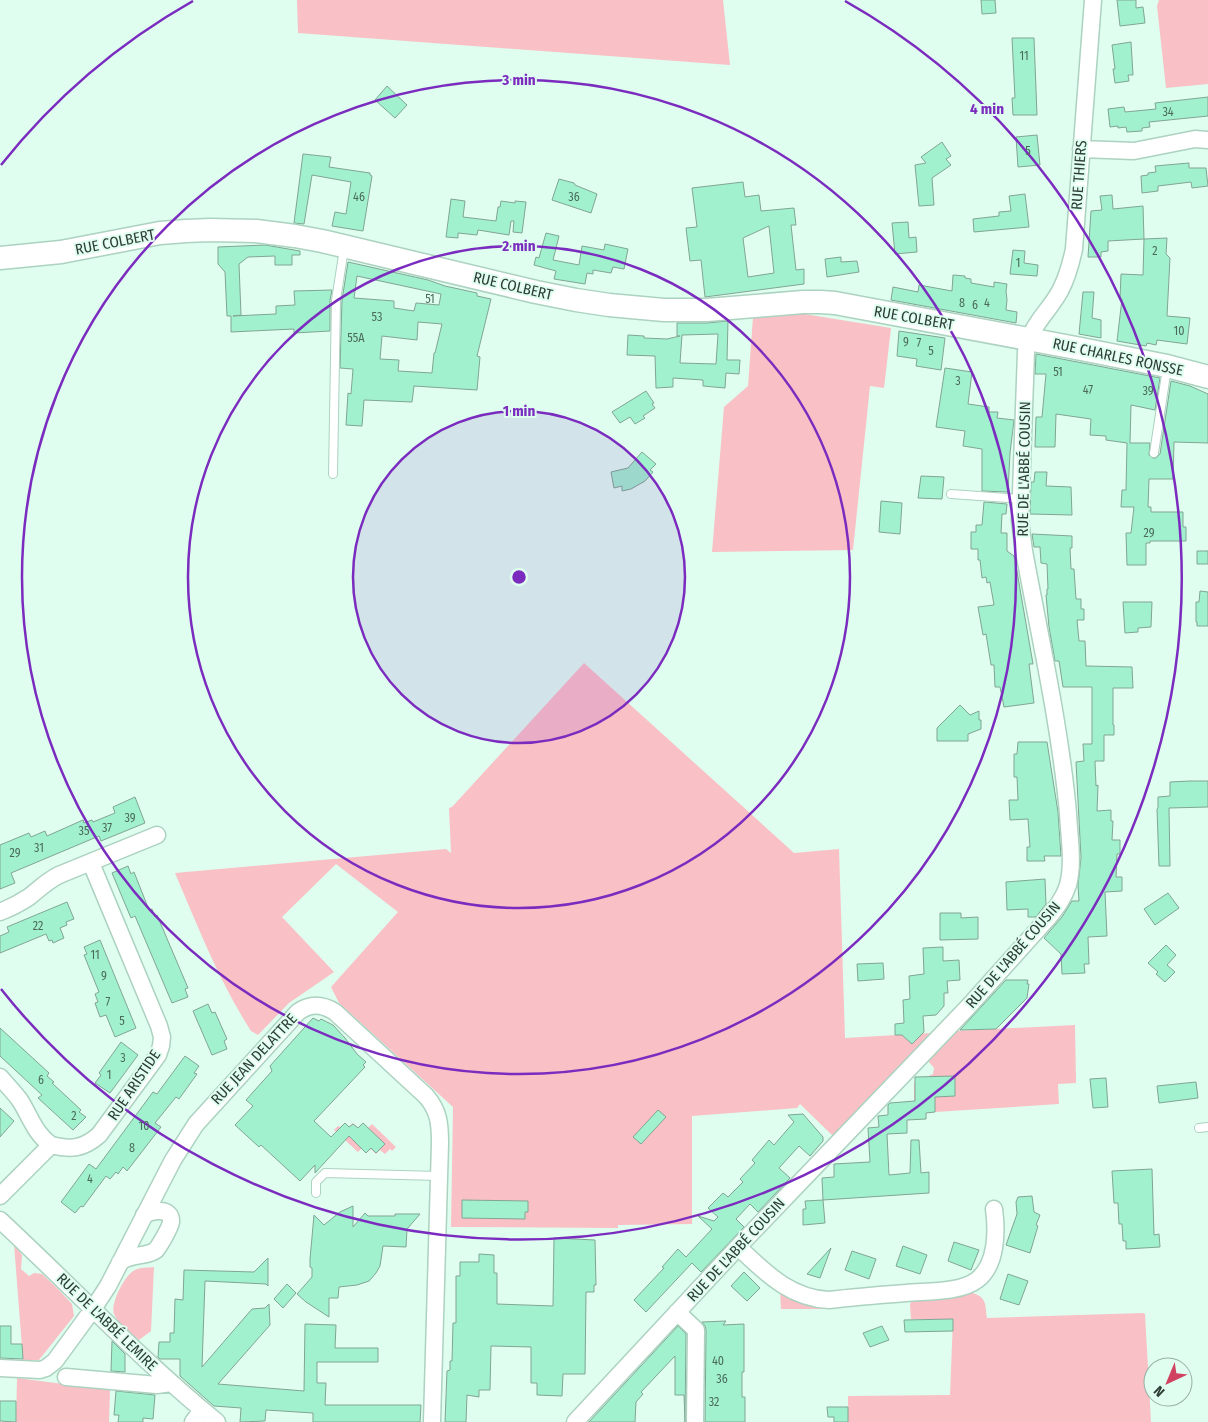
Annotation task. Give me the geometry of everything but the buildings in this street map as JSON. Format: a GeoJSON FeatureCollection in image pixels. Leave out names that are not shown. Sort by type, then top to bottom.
{"type":"FeatureCollection","features":[{"type":"Feature","properties":{"kind":"main road","name":"RUE COLBERT"},"geometry":{"type":"LineString","coordinates":[[0,258],[60,252],[160,234],[194,230],[275,233],[594,303],[631,308],[707,310],[821,302],[1028,338]]}},
{"type":"Feature","properties":{"kind":"main road","name":"RUE CHARLES RONSSE"},"geometry":{"type":"LineString","coordinates":[[1028,338],[1167,366],[1208,377]]}},
{"type":"Feature","properties":{"kind":"street","name":"RUE THIERS"},"geometry":{"type":"LineString","coordinates":[[1028,338],[1035,325],[1060,291],[1072,260],[1093,0]]}},
{"type":"Feature","properties":{"kind":"street"},"geometry":{"type":"LineString","coordinates":[[1081,149],[1134,151],[1195,139],[1208,140]]}},
{"type":"Feature","properties":{"kind":"street","name":"RUE DE L'ABBÉ COUSIN"},"geometry":{"type":"LineString","coordinates":[[575,1422],[738,1246],[968,1007],[1048,918],[1060,902],[1067,886],[1071,859],[1066,794],[1057,727],[1021,529],[1028,338]]}},
{"type":"Feature","properties":{"kind":"street"},"geometry":{"type":"LineString","coordinates":[[0,912],[29,897],[48,881],[157,835]]}},
{"type":"Feature","properties":{"kind":"street","name":"RUE ARISTIDE"},"geometry":{"type":"LineString","coordinates":[[51,1145],[78,1147],[92,1142],[153,1063],[161,1046],[162,1037],[159,1026],[90,862]]}},
{"type":"Feature","properties":{"kind":"street","name":"RUE JEAN DELATTRE"},"geometry":{"type":"LineString","coordinates":[[0,1368],[40,1370],[49,1366],[65,1348],[108,1286],[186,1137],[203,1114],[298,1012],[312,1005],[323,1006],[336,1012],[426,1096],[432,1103],[440,1121],[432,1422]]}},
{"type":"Feature","properties":{"kind":"street"},"geometry":{"type":"LineString","coordinates":[[0,1077],[18,1098],[37,1131],[51,1145],[0,1196]]}},
{"type":"Feature","properties":{"kind":"street"},"geometry":{"type":"LineString","coordinates":[[738,1246],[770,1277],[792,1290],[815,1298],[829,1300],[952,1289],[972,1283],[982,1276],[987,1268],[995,1242],[994,1208]]}},
{"type":"Feature","properties":{"kind":"street"},"geometry":{"type":"LineString","coordinates":[[120,1262],[126,1258],[153,1252],[169,1228],[171,1222],[166,1213],[160,1210],[144,1215]]}},
{"type":"Feature","properties":{"kind":"street","name":"RUE DE L'ABBÉ LEMIRE"},"geometry":{"type":"LineString","coordinates":[[0,1220],[171,1383],[197,1416],[216,1422]]}},
{"type":"Feature","properties":{"kind":"street"},"geometry":{"type":"LineString","coordinates":[[678,1312],[696,1330],[695,1422]]}},
{"type":"Feature","properties":{"kind":"street"},"geometry":{"type":"LineString","coordinates":[[66,1377],[157,1385],[171,1383]]}},
{"type":"Feature","properties":{"kind":"lane"},"geometry":{"type":"LineString","coordinates":[[333,474],[336,300],[344,247]]}},
{"type":"Feature","properties":{"kind":"lane"},"geometry":{"type":"LineString","coordinates":[[1154,453],[1167,366]]}},
{"type":"Feature","properties":{"kind":"lane"},"geometry":{"type":"LineString","coordinates":[[952,494],[1021,499]]}},
{"type":"Feature","properties":{"kind":"lane"},"geometry":{"type":"LineString","coordinates":[[1199,1128],[1208,1127]]}},
{"type":"Feature","properties":{"kind":"lane"},"geometry":{"type":"LineString","coordinates":[[316,1193],[316,1182],[325,1174],[439,1176]]}},
{"type":"Feature","properties":{"kind":"shaded area"},"geometry":{"type":"Polygon","coordinates":[[[297,0],[723,0],[730,65],[298,33],[297,0]]]}},
{"type":"Feature","properties":{"kind":"shaded area"},"geometry":{"type":"Polygon","coordinates":[[[1159,0],[1208,0],[1208,84],[1166,88],[1157,6],[1159,0]]]}},
{"type":"Feature","properties":{"kind":"shaded area"},"geometry":{"type":"Polygon","coordinates":[[[798,313],[891,328],[884,388],[870,386],[853,550],[712,552],[724,407],[748,386],[753,317],[798,313]]]}},
{"type":"Feature","properties":{"kind":"shaded area"},"geometry":{"type":"Polygon","coordinates":[[[584,663],[794,853],[839,849],[845,1038],[931,1033],[834,1137],[800,1104],[797,1108],[692,1116],[692,1224],[618,1225],[618,1228],[451,1227],[453,1107],[339,1003],[331,987],[398,912],[336,864],[282,917],[334,972],[289,1003],[258,1035],[251,1031],[229,993],[175,873],[446,849],[451,853],[449,808],[452,807],[584,663]]]}},
{"type":"Feature","properties":{"kind":"shaded area"},"geometry":{"type":"Polygon","coordinates":[[[1075,1025],[1076,1083],[1058,1084],[1059,1104],[935,1112],[935,1106],[914,1101],[914,1083],[933,1074],[934,1068],[928,1061],[955,1031],[1075,1025]]]}},
{"type":"Feature","properties":{"kind":"shaded area"},"geometry":{"type":"Polygon","coordinates":[[[345,1123],[349,1127],[353,1123],[358,1128],[363,1123],[368,1128],[372,1124],[396,1147],[392,1151],[390,1149],[385,1154],[380,1150],[376,1154],[371,1149],[366,1153],[362,1148],[358,1152],[334,1130],[345,1123]]]}},
{"type":"Feature","properties":{"kind":"shaded area"},"geometry":{"type":"Polygon","coordinates":[[[14,1244],[22,1255],[21,1269],[29,1276],[34,1273],[42,1274],[72,1304],[74,1316],[39,1360],[23,1360],[14,1244]]]}},
{"type":"Feature","properties":{"kind":"shaded area"},"geometry":{"type":"Polygon","coordinates":[[[154,1267],[151,1331],[139,1340],[118,1321],[114,1314],[114,1303],[123,1283],[131,1273],[139,1268],[154,1267]]]}},
{"type":"Feature","properties":{"kind":"shaded area"},"geometry":{"type":"Polygon","coordinates":[[[780,1290],[829,1304],[827,1309],[781,1309],[780,1290]]]}},
{"type":"Feature","properties":{"kind":"shaded area"},"geometry":{"type":"Polygon","coordinates":[[[970,1292],[980,1296],[984,1301],[987,1318],[1145,1314],[1147,1357],[1143,1357],[1143,1407],[1150,1407],[1151,1422],[848,1422],[848,1396],[950,1395],[953,1319],[911,1319],[910,1305],[912,1297],[970,1292]]]}},
{"type":"Feature","properties":{"kind":"shaded area"},"geometry":{"type":"Polygon","coordinates":[[[17,1378],[110,1390],[109,1422],[16,1422],[17,1378]]]}}]}
